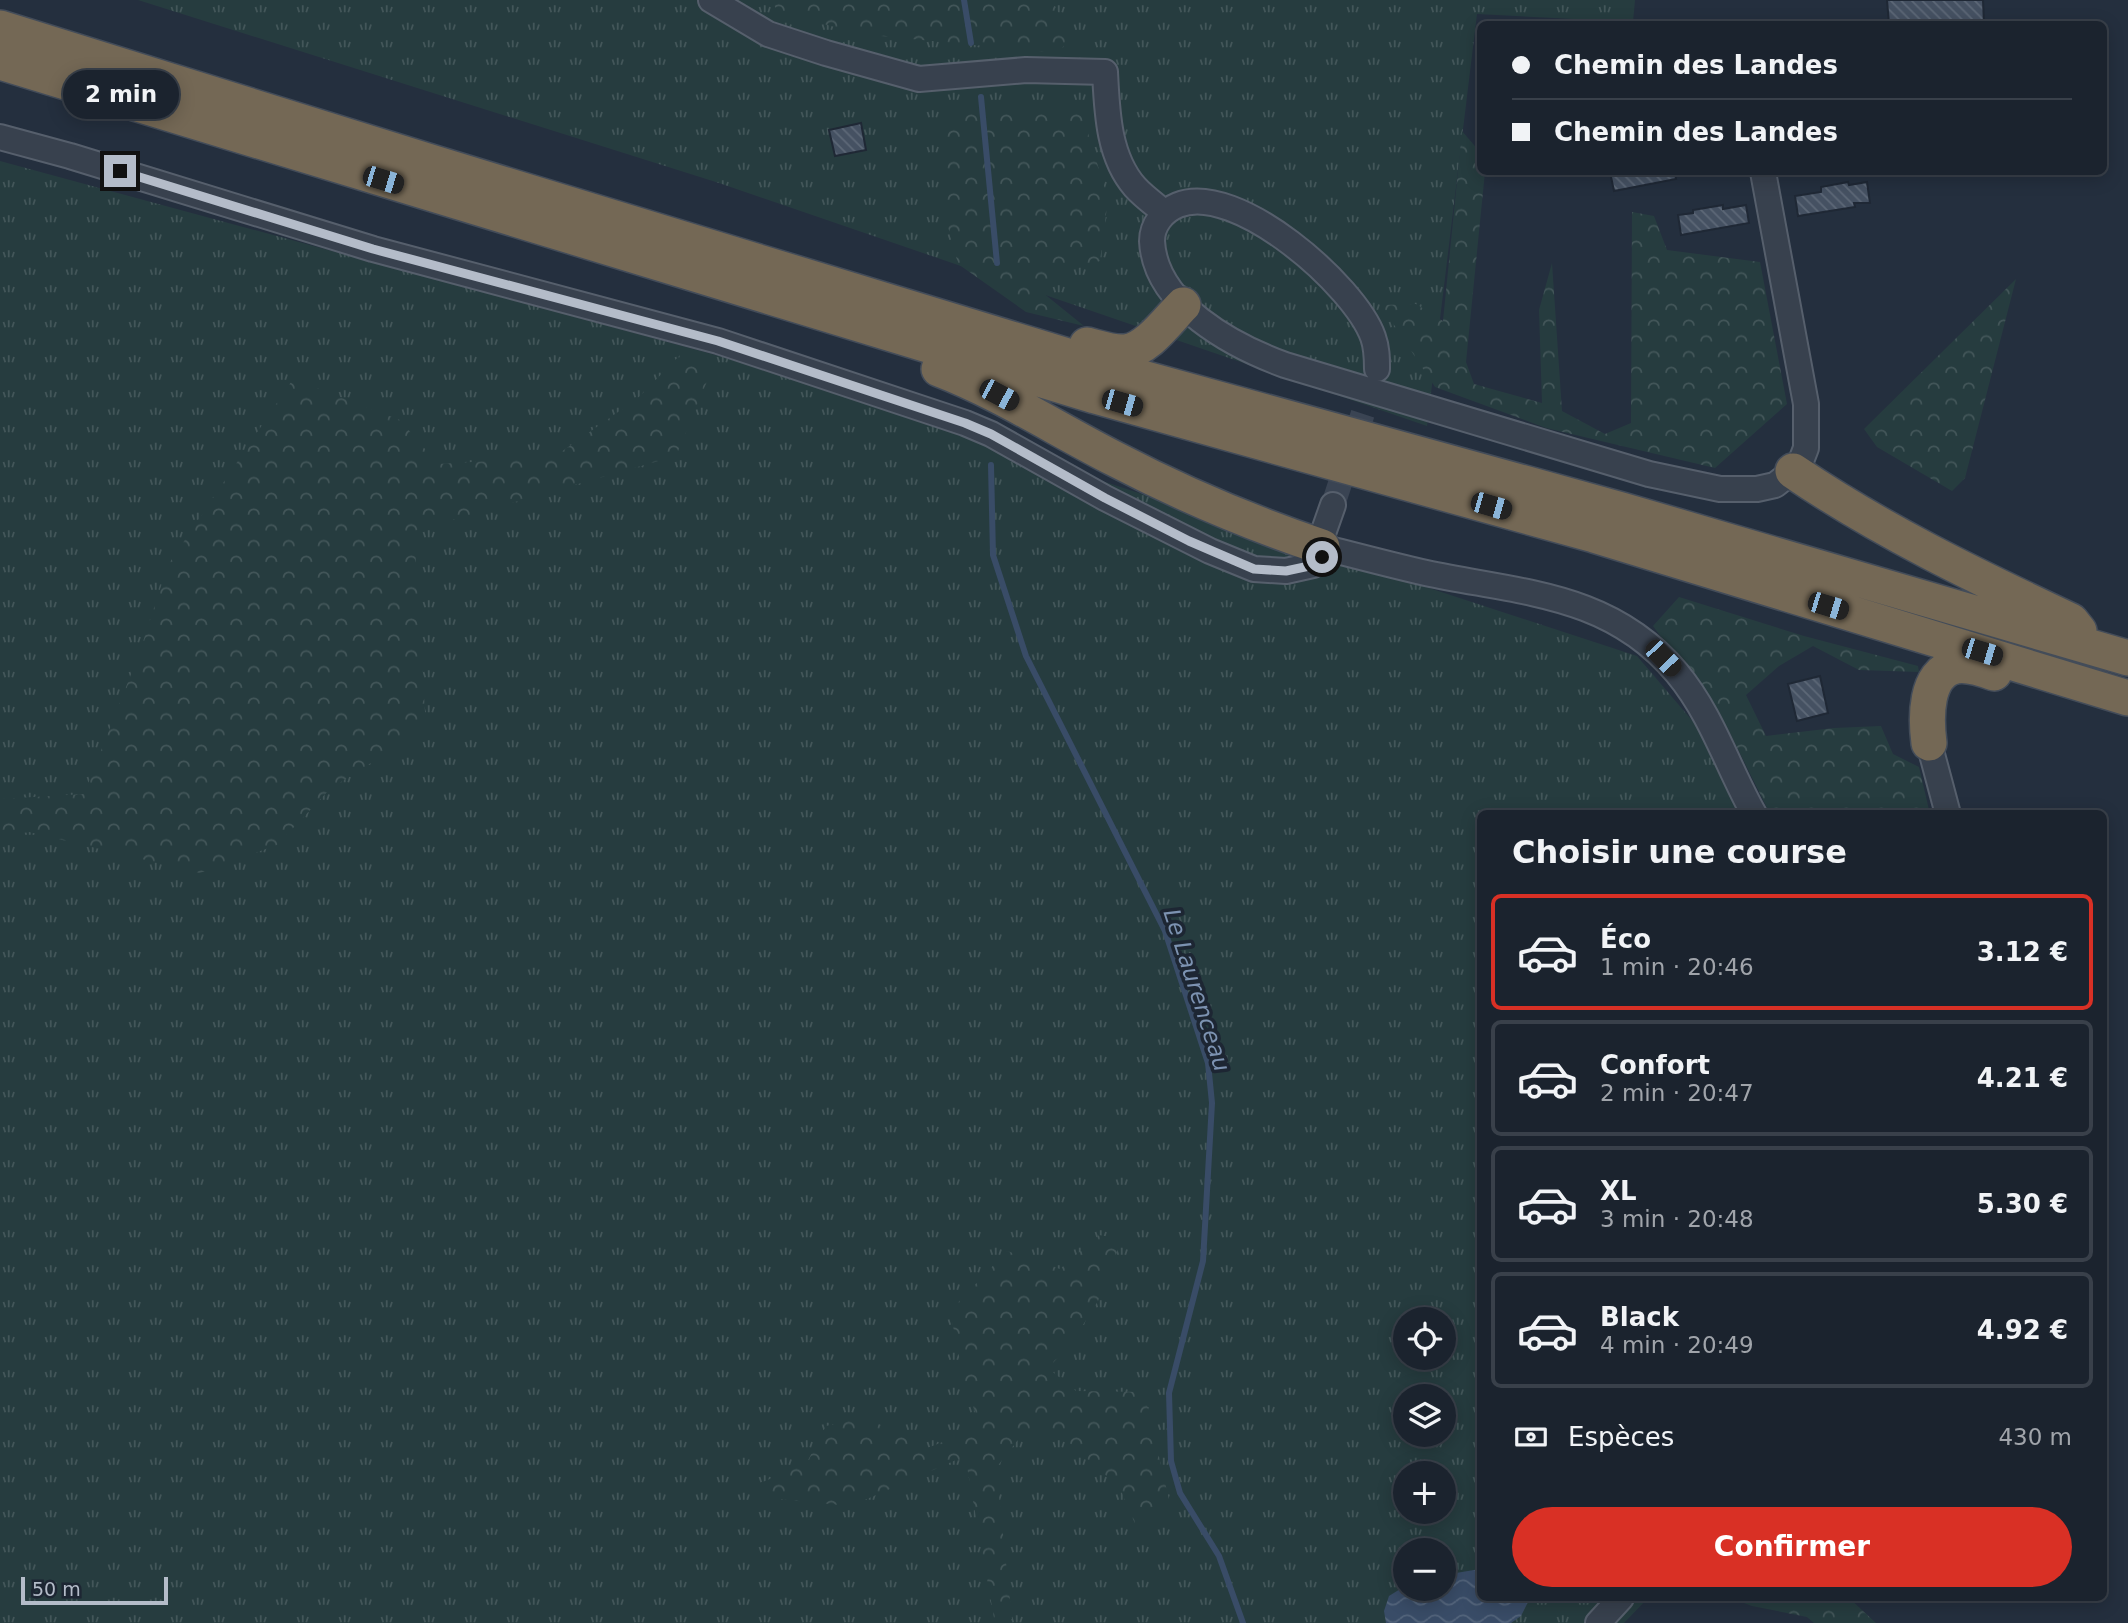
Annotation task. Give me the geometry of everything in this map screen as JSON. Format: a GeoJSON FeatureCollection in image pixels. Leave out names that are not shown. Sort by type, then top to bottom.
{"type":"FeatureCollection","features":[{"type":"Feature","properties":{"kind":"highway"},"geometry":{"type":"LineString","coordinates":[[0,28],[980,330],[1622,510],[2128,658]]}},
{"type":"Feature","properties":{"kind":"highway"},"geometry":{"type":"LineString","coordinates":[[0,62],[1095,396],[1594,535],[2128,698]]}},
{"type":"Feature","properties":{"kind":"highway"},"geometry":{"type":"LineString","coordinates":[[980,330],[1017,327],[1105,350],[1128,352],[1139,348],[1183,305]]}},
{"type":"Feature","properties":{"kind":"highway"},"geometry":{"type":"LineString","coordinates":[[876,330],[897,353],[999,395],[1078,440],[1153,478],[1247,520],[1322,547]]}},
{"type":"Feature","properties":{"kind":"highway"},"geometry":{"type":"LineString","coordinates":[[1793,471],[1883,527],[1954,565],[2071,621],[2091,647]]}},
{"type":"Feature","properties":{"kind":"highway"},"geometry":{"type":"LineString","coordinates":[[1929,743],[1929,699],[1940,676],[1945,670],[1955,666],[1981,669],[2108,708],[2128,706]]}},
{"type":"Feature","properties":{"kind":"street"},"geometry":{"type":"LineString","coordinates":[[711,0],[768,34],[919,79],[1026,70],[1105,72],[1108,115],[1119,161],[1135,188],[1164,212]]}},
{"type":"Feature","properties":{"kind":"street"},"geometry":{"type":"LineString","coordinates":[[0,137],[373,249],[718,341],[965,423],[991,434],[1105,498],[1210,551],[1254,569],[1286,571],[1314,565],[1322,557],[1321,540],[1333,505]]}},
{"type":"Feature","properties":{"kind":"street"},"geometry":{"type":"LineString","coordinates":[[1377,369],[1377,351],[1373,335],[1363,320],[1324,272],[1280,234],[1234,210],[1215,204],[1179,204],[1164,212],[1152,238],[1158,267],[1170,288],[1183,305],[1211,329],[1254,353],[1285,365],[1650,474],[1739,491],[1775,485],[1793,471],[1806,448],[1806,404],[1764,175]]}},
{"type":"Feature","properties":{"kind":"street"},"geometry":{"type":"LineString","coordinates":[[1322,547],[1425,573],[1543,594],[1597,612],[1648,643],[1678,674],[1703,711],[1752,810]]}},
{"type":"Feature","properties":{"kind":"street"},"geometry":{"type":"LineString","coordinates":[[1929,743],[1947,810]]}},
{"type":"Feature","properties":{"kind":"street"},"geometry":{"type":"LineString","coordinates":[[1598,1623],[1618,1601]]}},
{"type":"Feature","properties":{"kind":"green space"},"geometry":{"type":"Polygon","coordinates":[[[138,0],[1635,0],[1633,21],[1477,14],[1427,426],[719,183],[138,0]]]}},
{"type":"Feature","properties":{"kind":"green space"},"geometry":{"type":"Polygon","coordinates":[[[772,0],[977,0],[1055,6],[1071,37],[1058,53],[860,34],[777,11],[772,0]]]}},
{"type":"Feature","properties":{"kind":"green space"},"geometry":{"type":"Polygon","coordinates":[[[1080,107],[1108,199],[1100,261],[1061,273],[1037,288],[1084,326],[1026,312],[958,264],[947,223],[944,108],[1080,107]]]}},
{"type":"Feature","properties":{"kind":"green space"},"geometry":{"type":"Polygon","coordinates":[[[1462,131],[1477,148],[1477,175],[1485,175],[1466,362],[1474,384],[1542,403],[1539,310],[1552,263],[1562,411],[1605,434],[1631,423],[1632,212],[1654,216],[1667,250],[1760,262],[1787,404],[1715,468],[1546,428],[1435,387],[1381,305],[1416,304],[1443,321],[1462,131]]]}},
{"type":"Feature","properties":{"kind":"green space"},"geometry":{"type":"Polygon","coordinates":[[[0,161],[723,357],[1637,656],[1769,810],[1477,810],[1477,1601],[1645,1601],[1624,1623],[0,1623],[0,161]]]}},
{"type":"Feature","properties":{"kind":"green space"},"geometry":{"type":"Polygon","coordinates":[[[2016,279],[1965,478],[1952,491],[1877,447],[1864,429],[2016,279]]]}},
{"type":"Feature","properties":{"kind":"green space"},"geometry":{"type":"Polygon","coordinates":[[[684,351],[713,367],[676,456],[414,531],[426,728],[330,789],[277,845],[200,873],[29,832],[0,837],[0,799],[84,794],[139,654],[168,565],[293,379],[400,420],[438,464],[554,457],[638,398],[684,351]]]}},
{"type":"Feature","properties":{"kind":"green space"},"geometry":{"type":"Polygon","coordinates":[[[1679,597],[1804,636],[1918,666],[1919,672],[1859,670],[1813,646],[1779,666],[1746,695],[1766,736],[1881,726],[1893,754],[1919,767],[1929,810],[1768,810],[1727,727],[1653,626],[1679,597]]]}},
{"type":"Feature","properties":{"kind":"green space"},"geometry":{"type":"Polygon","coordinates":[[[1099,1235],[1122,1239],[1098,1301],[1071,1344],[1048,1368],[1076,1391],[1144,1392],[1170,1504],[1136,1526],[1120,1488],[1052,1428],[1021,1436],[996,1468],[1012,1619],[994,1618],[966,1461],[956,1460],[851,1506],[766,1498],[760,1483],[806,1464],[826,1426],[866,1417],[925,1449],[980,1427],[963,1376],[950,1311],[1007,1251],[1060,1269],[1099,1235]]]}},
{"type":"Feature","properties":{"kind":"green space"},"geometry":{"type":"Polygon","coordinates":[[[1739,1601],[1852,1601],[1876,1623],[1814,1623],[1807,1617],[1739,1601]]]}},
{"type":"Feature","properties":{"kind":"water"},"geometry":{"type":"Polygon","coordinates":[[[1477,1570],[1477,1601],[1528,1601],[1521,1616],[1511,1623],[1386,1623],[1384,1611],[1389,1596],[1393,1594],[1393,1601],[1456,1601],[1456,1573],[1477,1570]]]}},
{"type":"Feature","properties":{"kind":"building"},"geometry":{"type":"Polygon","coordinates":[[[1887,0],[1983,0],[1984,21],[1889,21],[1887,0]]]}},
{"type":"Feature","properties":{"kind":"building"},"geometry":{"type":"Polygon","coordinates":[[[861,123],[866,150],[835,156],[829,130],[861,123]]]}},
{"type":"Feature","properties":{"kind":"building"},"geometry":{"type":"Polygon","coordinates":[[[1611,175],[1675,175],[1676,179],[1614,191],[1611,175]]]}},
{"type":"Feature","properties":{"kind":"building"},"geometry":{"type":"Polygon","coordinates":[[[1848,182],[1849,185],[1867,182],[1870,203],[1854,203],[1855,207],[1798,216],[1795,196],[1821,192],[1821,187],[1848,182]]]}},
{"type":"Feature","properties":{"kind":"building"},"geometry":{"type":"Polygon","coordinates":[[[1723,205],[1723,209],[1746,205],[1749,223],[1681,235],[1678,215],[1723,205]]]}},
{"type":"Feature","properties":{"kind":"building"},"geometry":{"type":"Polygon","coordinates":[[[1820,676],[1828,713],[1797,721],[1788,684],[1820,676]]]}},
{"type":"Feature","properties":{"kind":"waterway","name":"Le Laurenceau"},"geometry":{"type":"LineString","coordinates":[[964,0],[971,43]]}},
{"type":"Feature","properties":{"kind":"waterway","name":"Le Laurenceau"},"geometry":{"type":"LineString","coordinates":[[981,97],[997,263]]}},
{"type":"Feature","properties":{"kind":"waterway","name":"Le Laurenceau"},"geometry":{"type":"LineString","coordinates":[[991,465],[993,555],[1026,656],[1165,931],[1208,1063],[1212,1103],[1203,1261],[1169,1393],[1171,1461],[1180,1493],[1219,1556],[1243,1623]]}},
{"type":"Feature","properties":{"kind":"tunnel"},"geometry":{"type":"LineString","coordinates":[[1333,505],[1376,373]]}},
{"type":"Feature","properties":{"kind":"route"},"geometry":{"type":"LineString","coordinates":[[120,171],[373,249],[718,341],[965,423],[991,434],[1105,498],[1189,541],[1254,569],[1286,571],[1314,565],[1322,557]]}}]}
